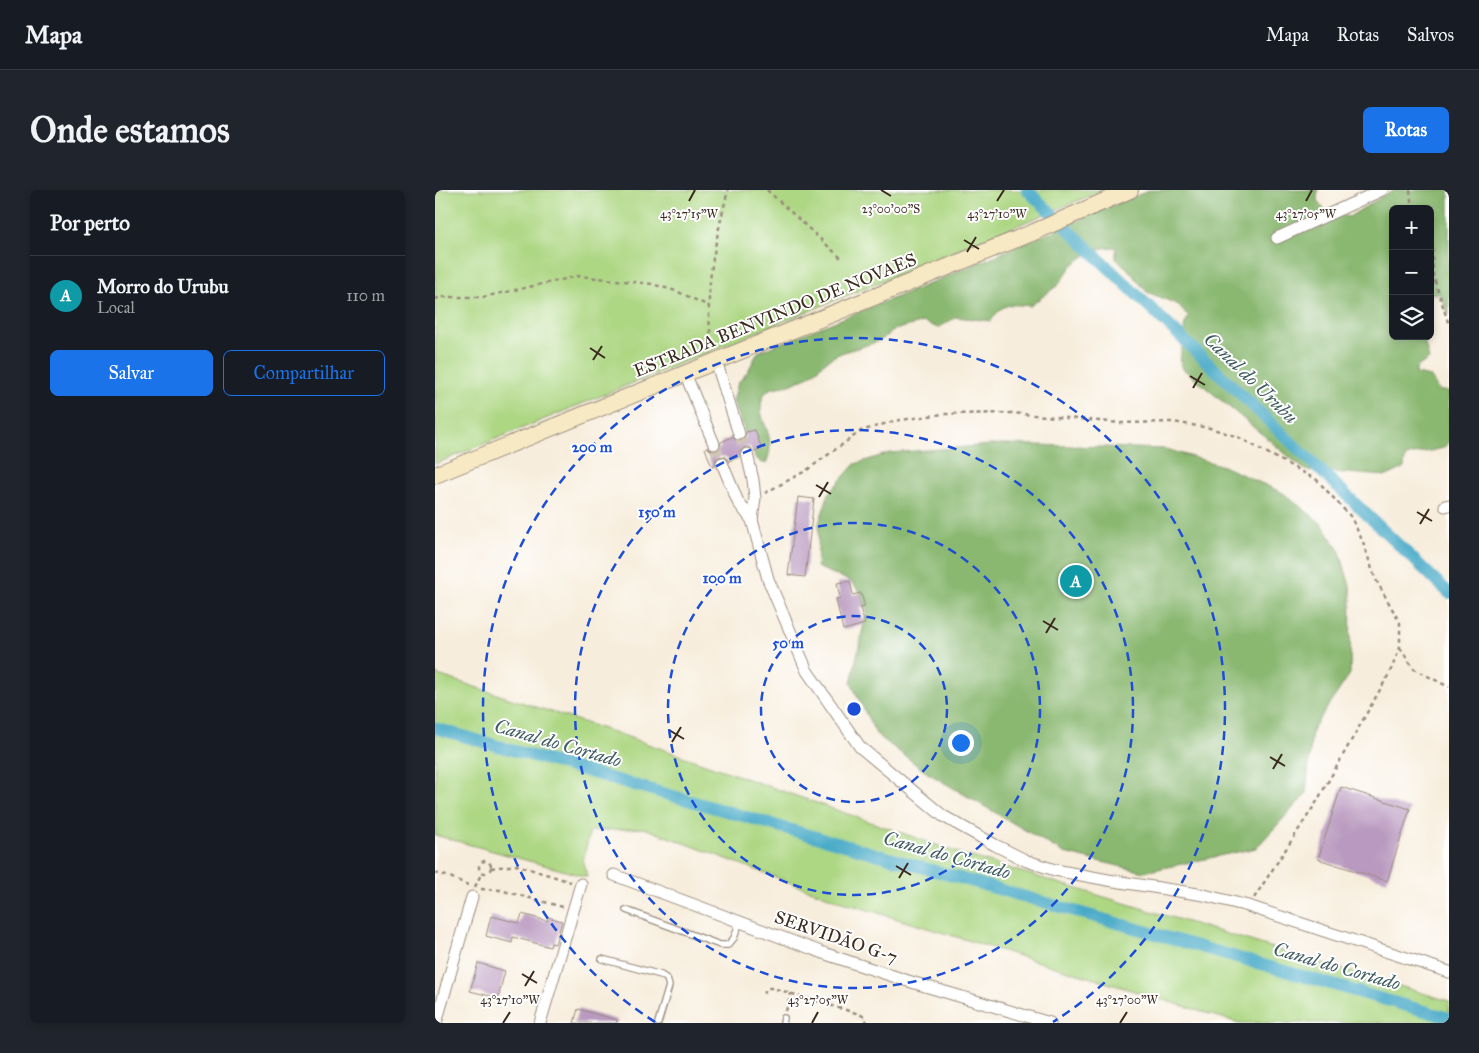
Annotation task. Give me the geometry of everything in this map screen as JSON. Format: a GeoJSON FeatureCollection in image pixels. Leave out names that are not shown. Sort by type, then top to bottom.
{"type":"FeatureCollection","features":[{"type":"Feature","properties":{"kind":"street","name":"ESTRADA BENVINDO DE NOVAES"},"geometry":{"type":"LineString","coordinates":[[435,475],[1034,232],[1130,190]]}},
{"type":"Feature","properties":{"kind":"street"},"geometry":{"type":"LineString","coordinates":[[1277,238],[1382,190]]}},
{"type":"Feature","properties":{"kind":"street"},"geometry":{"type":"LineString","coordinates":[[716,361],[739,434]]}},
{"type":"Feature","properties":{"kind":"street"},"geometry":{"type":"LineString","coordinates":[[685,373],[714,444]]}},
{"type":"Feature","properties":{"kind":"street"},"geometry":{"type":"LineString","coordinates":[[747,454],[755,498],[752,520]]}},
{"type":"Feature","properties":{"kind":"street"},"geometry":{"type":"LineString","coordinates":[[722,463],[738,502],[752,520],[768,579],[807,670],[860,747],[943,816],[1027,861],[1055,870],[1203,895],[1248,906],[1449,972]]}},
{"type":"Feature","properties":{"kind":"street","name":"SERVIDÃO G-7"},"geometry":{"type":"LineString","coordinates":[[614,875],[827,954],[908,981],[1050,1023]]}},
{"type":"Feature","properties":{"kind":"street"},"geometry":{"type":"LineString","coordinates":[[539,1023],[577,886]]}},
{"type":"Feature","properties":{"kind":"street"},"geometry":{"type":"LineString","coordinates":[[436,1023],[473,893]]}},
{"type":"Feature","properties":{"kind":"lane"},"geometry":{"type":"LineString","coordinates":[[626,910],[720,945],[728,945],[734,938],[740,921]]}},
{"type":"Feature","properties":{"kind":"lane"},"geometry":{"type":"LineString","coordinates":[[602,959],[661,975],[667,979],[669,986],[659,1023]]}},
{"type":"Feature","properties":{"kind":"path"},"geometry":{"type":"LineString","coordinates":[[716,361],[711,339],[709,306],[710,270],[728,190]]}},
{"type":"Feature","properties":{"kind":"path"},"geometry":{"type":"LineString","coordinates":[[767,190],[842,259]]}},
{"type":"Feature","properties":{"kind":"path"},"geometry":{"type":"LineString","coordinates":[[1410,190],[1412,205]]}},
{"type":"Feature","properties":{"kind":"path"},"geometry":{"type":"LineString","coordinates":[[1432,250],[1433,275],[1449,325]]}},
{"type":"Feature","properties":{"kind":"path"},"geometry":{"type":"LineString","coordinates":[[435,299],[441,297],[483,297],[579,276],[652,284],[676,291],[709,306]]}},
{"type":"Feature","properties":{"kind":"path"},"geometry":{"type":"LineString","coordinates":[[755,498],[807,470],[861,431],[894,421],[943,414],[1012,413],[1121,422],[1173,422],[1210,428],[1238,438],[1317,480],[1351,516],[1363,542],[1375,578],[1400,623],[1399,648],[1390,672],[1316,803],[1248,906]]}},
{"type":"Feature","properties":{"kind":"path"},"geometry":{"type":"LineString","coordinates":[[1399,648],[1414,669],[1449,687]]}},
{"type":"Feature","properties":{"kind":"path"},"geometry":{"type":"LineString","coordinates":[[482,872],[479,870],[481,862],[488,862],[491,868]]}},
{"type":"Feature","properties":{"kind":"path"},"geometry":{"type":"LineString","coordinates":[[482,872],[489,872],[491,868],[517,865],[567,880],[577,886]]}},
{"type":"Feature","properties":{"kind":"path"},"geometry":{"type":"LineString","coordinates":[[473,893],[482,872]]}},
{"type":"Feature","properties":{"kind":"path"},"geometry":{"type":"LineString","coordinates":[[435,873],[450,877],[473,893],[500,890],[565,907]]}},
{"type":"Feature","properties":{"kind":"path"},"geometry":{"type":"LineString","coordinates":[[764,994],[767,988],[791,993],[859,1014],[865,1017],[867,1023]]}},
{"type":"Feature","properties":{"kind":"path"},"geometry":{"type":"LineString","coordinates":[[784,1020],[791,993]]}},
{"type":"Feature","properties":{"kind":"green space"},"geometry":{"type":"Polygon","coordinates":[[[435,190],[1104,190],[435,464],[435,190]]]}},
{"type":"Feature","properties":{"kind":"green space"},"geometry":{"type":"Polygon","coordinates":[[[1150,190],[1318,190],[1317,200],[1326,212],[1349,217],[1396,190],[1449,190],[1449,315],[1440,294],[1434,293],[1434,205],[1389,205],[1389,340],[1424,340],[1429,359],[1417,367],[1415,374],[1431,377],[1438,390],[1449,392],[1449,441],[1444,448],[1410,455],[1405,458],[1404,468],[1387,476],[1305,470],[1181,367],[1184,326],[1189,316],[1179,305],[1147,292],[1126,267],[1116,259],[1116,247],[1103,248],[1086,255],[1072,265],[1058,285],[1030,306],[1012,305],[1003,307],[991,321],[956,317],[938,328],[924,322],[894,330],[880,340],[831,358],[810,375],[790,385],[769,389],[764,395],[761,408],[770,444],[766,463],[761,463],[755,457],[733,401],[738,383],[748,371],[758,352],[919,288],[1150,190]]]}},
{"type":"Feature","properties":{"kind":"green space"},"geometry":{"type":"Polygon","coordinates":[[[1003,444],[1166,449],[1223,466],[1283,493],[1322,524],[1340,552],[1351,590],[1350,674],[1312,730],[1306,794],[1256,848],[1144,872],[1064,853],[926,772],[876,734],[851,683],[867,610],[861,593],[850,581],[817,567],[819,523],[829,493],[855,464],[890,453],[1003,444]]]}},
{"type":"Feature","properties":{"kind":"green space"},"geometry":{"type":"Polygon","coordinates":[[[435,674],[622,735],[965,855],[1449,1001],[1449,1023],[1239,1023],[842,902],[644,828],[590,831],[583,860],[587,877],[435,835],[435,674]]]}},
{"type":"Feature","properties":{"kind":"building"},"geometry":{"type":"Polygon","coordinates":[[[755,430],[762,449],[754,452],[750,447],[745,447],[740,451],[740,457],[729,461],[726,457],[720,456],[716,459],[715,466],[712,467],[705,448],[716,451],[720,448],[721,442],[732,437],[737,441],[742,441],[745,439],[746,432],[755,430]]]}},
{"type":"Feature","properties":{"kind":"building"},"geometry":{"type":"Polygon","coordinates":[[[798,497],[814,499],[805,577],[788,575],[798,497]]]}},
{"type":"Feature","properties":{"kind":"building"},"geometry":{"type":"Polygon","coordinates":[[[850,581],[853,595],[861,593],[865,607],[860,608],[865,624],[843,630],[836,599],[840,598],[837,583],[850,581]]]}},
{"type":"Feature","properties":{"kind":"building"},"geometry":{"type":"Polygon","coordinates":[[[1341,787],[1410,809],[1387,881],[1318,859],[1341,787]]]}},
{"type":"Feature","properties":{"kind":"building"},"geometry":{"type":"Polygon","coordinates":[[[522,914],[547,921],[548,917],[562,921],[555,944],[551,943],[550,947],[513,937],[512,943],[486,936],[491,916],[519,923],[522,914]]]}},
{"type":"Feature","properties":{"kind":"building"},"geometry":{"type":"Polygon","coordinates":[[[478,963],[505,971],[498,998],[470,991],[478,963]]]}},
{"type":"Feature","properties":{"kind":"building"},"geometry":{"type":"Polygon","coordinates":[[[578,1009],[617,1020],[617,1023],[574,1023],[578,1009]]]}},
{"type":"Feature","properties":{"kind":"waterway","name":"Canal do Urubu"},"geometry":{"type":"LineString","coordinates":[[1027,190],[1449,593]]}},
{"type":"Feature","properties":{"kind":"waterway","name":"Canal do Cortado"},"geometry":{"type":"LineString","coordinates":[[435,728],[1449,1018]]}},
{"type":"Feature","properties":{"kind":"tunnel"},"geometry":{"type":"LineString","coordinates":[[739,434],[747,454]]}},
{"type":"Feature","properties":{"kind":"tunnel"},"geometry":{"type":"LineString","coordinates":[[714,444],[722,463]]}},
{"type":"Feature","properties":{"kind":"place","name":"Morro do Urubu"},"geometry":{"type":"Point","coordinates":[1076,581]}}]}
